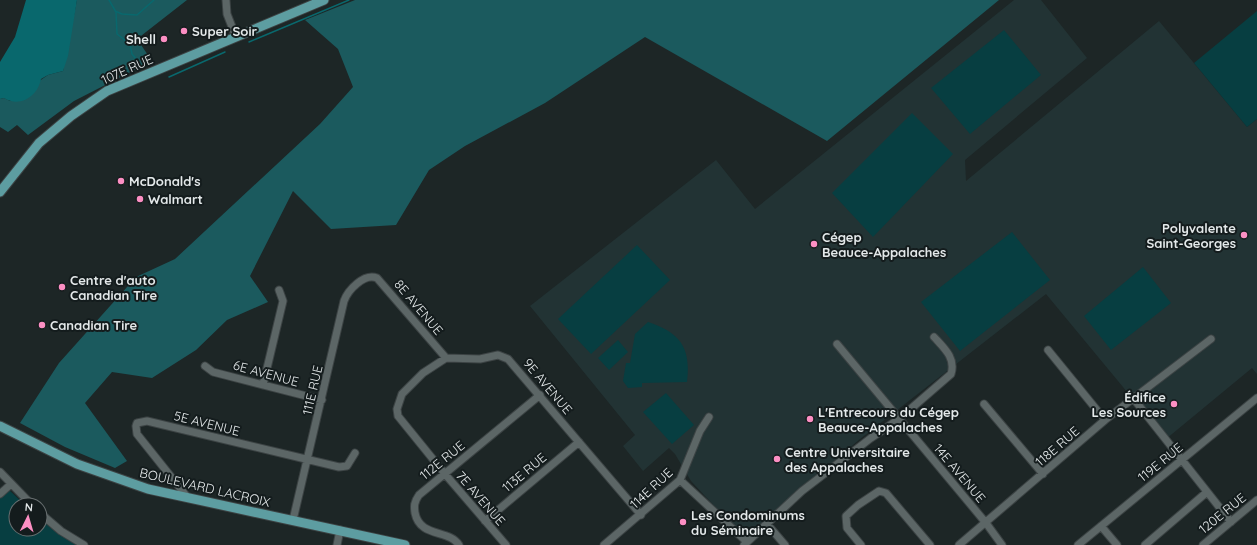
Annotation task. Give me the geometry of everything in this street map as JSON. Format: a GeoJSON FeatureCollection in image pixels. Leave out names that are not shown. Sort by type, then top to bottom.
{"type":"FeatureCollection","features":[{"type":"Feature","properties":{"kind":"main road","name":"107E RUE"},"geometry":{"type":"LineString","coordinates":[[0,192],[39,143],[71,116],[107,91],[324,0]]}},
{"type":"Feature","properties":{"kind":"main road","name":"BOULEVARD LACROIX"},"geometry":{"type":"LineString","coordinates":[[2,426],[77,464],[117,479],[165,494],[405,545]]}},
{"type":"Feature","properties":{"kind":"street"},"geometry":{"type":"LineString","coordinates":[[226,0],[227,14],[236,36]]}},
{"type":"Feature","properties":{"kind":"street","name":"8E AVENUE"},"geometry":{"type":"LineString","coordinates":[[371,276],[382,282],[446,358]]}},
{"type":"Feature","properties":{"kind":"street","name":"111E RUE"},"geometry":{"type":"LineString","coordinates":[[293,520],[346,296],[357,284],[371,276]]}},
{"type":"Feature","properties":{"kind":"street"},"geometry":{"type":"LineString","coordinates":[[263,385],[283,301],[279,290]]}},
{"type":"Feature","properties":{"kind":"street"},"geometry":{"type":"LineString","coordinates":[[680,480],[745,543],[802,491],[871,438],[899,420],[951,374],[953,367],[952,359],[934,337]]}},
{"type":"Feature","properties":{"kind":"street","name":"118E RUE"},"geometry":{"type":"LineString","coordinates":[[959,545],[1105,420],[1211,339]]}},
{"type":"Feature","properties":{"kind":"street","name":"14E AVENUE"},"geometry":{"type":"LineString","coordinates":[[837,344],[986,523],[1002,545]]}},
{"type":"Feature","properties":{"kind":"street"},"geometry":{"type":"LineString","coordinates":[[1048,350],[1105,420]]}},
{"type":"Feature","properties":{"kind":"street","name":"9E AVENUE"},"geometry":{"type":"LineString","coordinates":[[446,358],[468,359],[498,355],[514,364],[641,515]]}},
{"type":"Feature","properties":{"kind":"street","name":"7E AVENUE"},"geometry":{"type":"LineString","coordinates":[[446,358],[434,365],[406,390],[398,401],[398,416],[484,521],[506,545]]}},
{"type":"Feature","properties":{"kind":"street","name":"6E AVENUE"},"geometry":{"type":"LineString","coordinates":[[205,366],[213,372],[322,400]]}},
{"type":"Feature","properties":{"kind":"street","name":"112E RUE"},"geometry":{"type":"LineString","coordinates":[[459,545],[455,541],[425,528],[416,518],[414,508],[416,500],[419,495],[540,395]]}},
{"type":"Feature","properties":{"kind":"street"},"geometry":{"type":"LineString","coordinates":[[1133,398],[1231,522]]}},
{"type":"Feature","properties":{"kind":"street","name":"119E RUE"},"geometry":{"type":"LineString","coordinates":[[1078,545],[1257,398]]}},
{"type":"Feature","properties":{"kind":"street"},"geometry":{"type":"LineString","coordinates":[[984,404],[1043,474]]}},
{"type":"Feature","properties":{"kind":"street","name":"114E RUE"},"geometry":{"type":"LineString","coordinates":[[604,545],[641,515],[680,480],[700,431],[709,417]]}},
{"type":"Feature","properties":{"kind":"street","name":"5E AVENUE"},"geometry":{"type":"LineString","coordinates":[[188,498],[137,434],[137,423],[147,421],[343,467],[347,466],[355,453]]}},
{"type":"Feature","properties":{"kind":"street","name":"113E RUE"},"geometry":{"type":"LineString","coordinates":[[484,521],[579,442]]}},
{"type":"Feature","properties":{"kind":"street"},"geometry":{"type":"LineString","coordinates":[[0,472],[24,497]]}},
{"type":"Feature","properties":{"kind":"street"},"geometry":{"type":"LineString","coordinates":[[0,494],[11,484]]}},
{"type":"Feature","properties":{"kind":"street"},"geometry":{"type":"LineString","coordinates":[[861,545],[845,525],[846,516],[877,491],[886,493],[930,545]]}},
{"type":"Feature","properties":{"kind":"street"},"geometry":{"type":"LineString","coordinates":[[1145,545],[1207,492]]}},
{"type":"Feature","properties":{"kind":"street","name":"120E RUE"},"geometry":{"type":"LineString","coordinates":[[1202,545],[1257,500]]}},
{"type":"Feature","properties":{"kind":"street"},"geometry":{"type":"LineString","coordinates":[[48,520],[61,531],[84,545]]}},
{"type":"Feature","properties":{"kind":"street"},"geometry":{"type":"LineString","coordinates":[[767,524],[785,545]]}},
{"type":"Feature","properties":{"kind":"street"},"geometry":{"type":"LineString","coordinates":[[1101,526],[1117,545]]}},
{"type":"Feature","properties":{"kind":"street"},"geometry":{"type":"LineString","coordinates":[[337,545],[340,530]]}},
{"type":"Feature","properties":{"kind":"shaded area"},"geometry":{"type":"Polygon","coordinates":[[[26,0],[77,0],[68,56],[63,71],[48,75],[41,79],[36,91],[32,95],[27,99],[16,102],[4,98],[0,99],[0,62],[15,37],[26,0]]]}},
{"type":"Feature","properties":{"kind":"shaded area"},"geometry":{"type":"Polygon","coordinates":[[[77,0],[187,0],[137,39],[152,61],[74,101],[28,135],[17,125],[8,132],[0,127],[0,99],[4,98],[10,101],[48,75],[63,71],[77,0]]]}},
{"type":"Feature","properties":{"kind":"shaded area"},"geometry":{"type":"Polygon","coordinates":[[[355,0],[999,0],[827,141],[645,37],[545,103],[465,146],[429,170],[396,225],[331,229],[293,191],[250,276],[268,302],[227,320],[196,350],[152,378],[112,372],[85,403],[127,461],[115,468],[65,447],[20,423],[59,363],[136,277],[175,259],[320,124],[353,87],[338,49],[305,20],[355,0]]]}},
{"type":"Feature","properties":{"kind":"shaded area","name":"Cégep Beauce-Appalaches"},"geometry":{"type":"Polygon","coordinates":[[[1014,0],[1041,0],[1087,58],[965,160],[966,181],[1159,21],[1247,127],[1257,119],[1257,374],[1252,368],[1166,439],[1046,294],[860,439],[756,528],[751,530],[741,530],[731,524],[691,481],[675,454],[669,448],[643,471],[623,446],[635,435],[530,306],[716,160],[755,209],[1014,0]]]}},
{"type":"Feature","properties":{"kind":"shaded area"},"geometry":{"type":"Polygon","coordinates":[[[1257,11],[1257,119],[1247,127],[1194,63],[1257,11]]]}},
{"type":"Feature","properties":{"kind":"shaded area"},"geometry":{"type":"Polygon","coordinates":[[[1004,30],[1041,75],[970,134],[931,88],[1004,30]]]}},
{"type":"Feature","properties":{"kind":"shaded area"},"geometry":{"type":"Polygon","coordinates":[[[912,113],[953,154],[873,237],[832,193],[912,113]]]}},
{"type":"Feature","properties":{"kind":"shaded area"},"geometry":{"type":"Polygon","coordinates":[[[1012,232],[1050,280],[960,351],[921,302],[1012,232]]]}},
{"type":"Feature","properties":{"kind":"shaded area"},"geometry":{"type":"Polygon","coordinates":[[[637,245],[670,280],[591,354],[558,319],[637,245]]]}},
{"type":"Feature","properties":{"kind":"shaded area"},"geometry":{"type":"Polygon","coordinates":[[[1143,267],[1171,303],[1111,350],[1084,316],[1143,267]]]}},
{"type":"Feature","properties":{"kind":"shaded area"},"geometry":{"type":"Polygon","coordinates":[[[648,322],[669,331],[681,343],[687,360],[687,382],[642,383],[642,387],[628,388],[623,381],[626,363],[630,363],[635,334],[648,322]]]}},
{"type":"Feature","properties":{"kind":"shaded area"},"geometry":{"type":"Polygon","coordinates":[[[618,340],[628,352],[609,370],[598,358],[618,340]]]}},
{"type":"Feature","properties":{"kind":"shaded area"},"geometry":{"type":"Polygon","coordinates":[[[666,393],[694,425],[672,444],[643,412],[666,393]]]}},
{"type":"Feature","properties":{"kind":"shaded area"},"geometry":{"type":"Polygon","coordinates":[[[8,489],[16,497],[8,497],[8,537],[48,537],[48,525],[77,545],[0,545],[0,497],[8,489]]]}},
{"type":"Feature","properties":{"kind":"waterway"},"geometry":{"type":"LineString","coordinates":[[109,0],[116,12],[117,34],[130,44],[132,54],[141,65]]}},
{"type":"Feature","properties":{"kind":"waterway"},"geometry":{"type":"LineString","coordinates":[[115,11],[122,14],[137,15],[154,0]]}},
{"type":"Feature","properties":{"kind":"waterway"},"geometry":{"type":"LineString","coordinates":[[249,42],[349,0]]}},
{"type":"Feature","properties":{"kind":"waterway"},"geometry":{"type":"LineString","coordinates":[[169,77],[225,52]]}},
{"type":"Feature","properties":{"kind":"place","name":"Super Soir"},"geometry":{"type":"Point","coordinates":[184,31]}},
{"type":"Feature","properties":{"kind":"place","name":"Shell"},"geometry":{"type":"Point","coordinates":[164,39]}},
{"type":"Feature","properties":{"kind":"place","name":"McDonald's"},"geometry":{"type":"Point","coordinates":[121,181]}},
{"type":"Feature","properties":{"kind":"place","name":"Walmart"},"geometry":{"type":"Point","coordinates":[140,199]}},
{"type":"Feature","properties":{"kind":"place","name":"Polyvalente Saint-Georges"},"geometry":{"type":"Point","coordinates":[1244,235]}},
{"type":"Feature","properties":{"kind":"place","name":"Cégep Beauce-Appalaches"},"geometry":{"type":"Point","coordinates":[814,244]}},
{"type":"Feature","properties":{"kind":"place","name":"Centre d'auto Canadian Tire"},"geometry":{"type":"Point","coordinates":[62,287]}},
{"type":"Feature","properties":{"kind":"place","name":"Canadian Tire"},"geometry":{"type":"Point","coordinates":[42,325]}},
{"type":"Feature","properties":{"kind":"place","name":"Édifice Les Sources"},"geometry":{"type":"Point","coordinates":[1174,404]}},
{"type":"Feature","properties":{"kind":"place","name":"L'Entrecours du Cégep Beauce-Appalaches"},"geometry":{"type":"Point","coordinates":[810,419]}},
{"type":"Feature","properties":{"kind":"place","name":"Centre Universitaire des Appalaches"},"geometry":{"type":"Point","coordinates":[777,459]}},
{"type":"Feature","properties":{"kind":"place","name":"Les Condominums du Séminaire"},"geometry":{"type":"Point","coordinates":[683,522]}}]}
